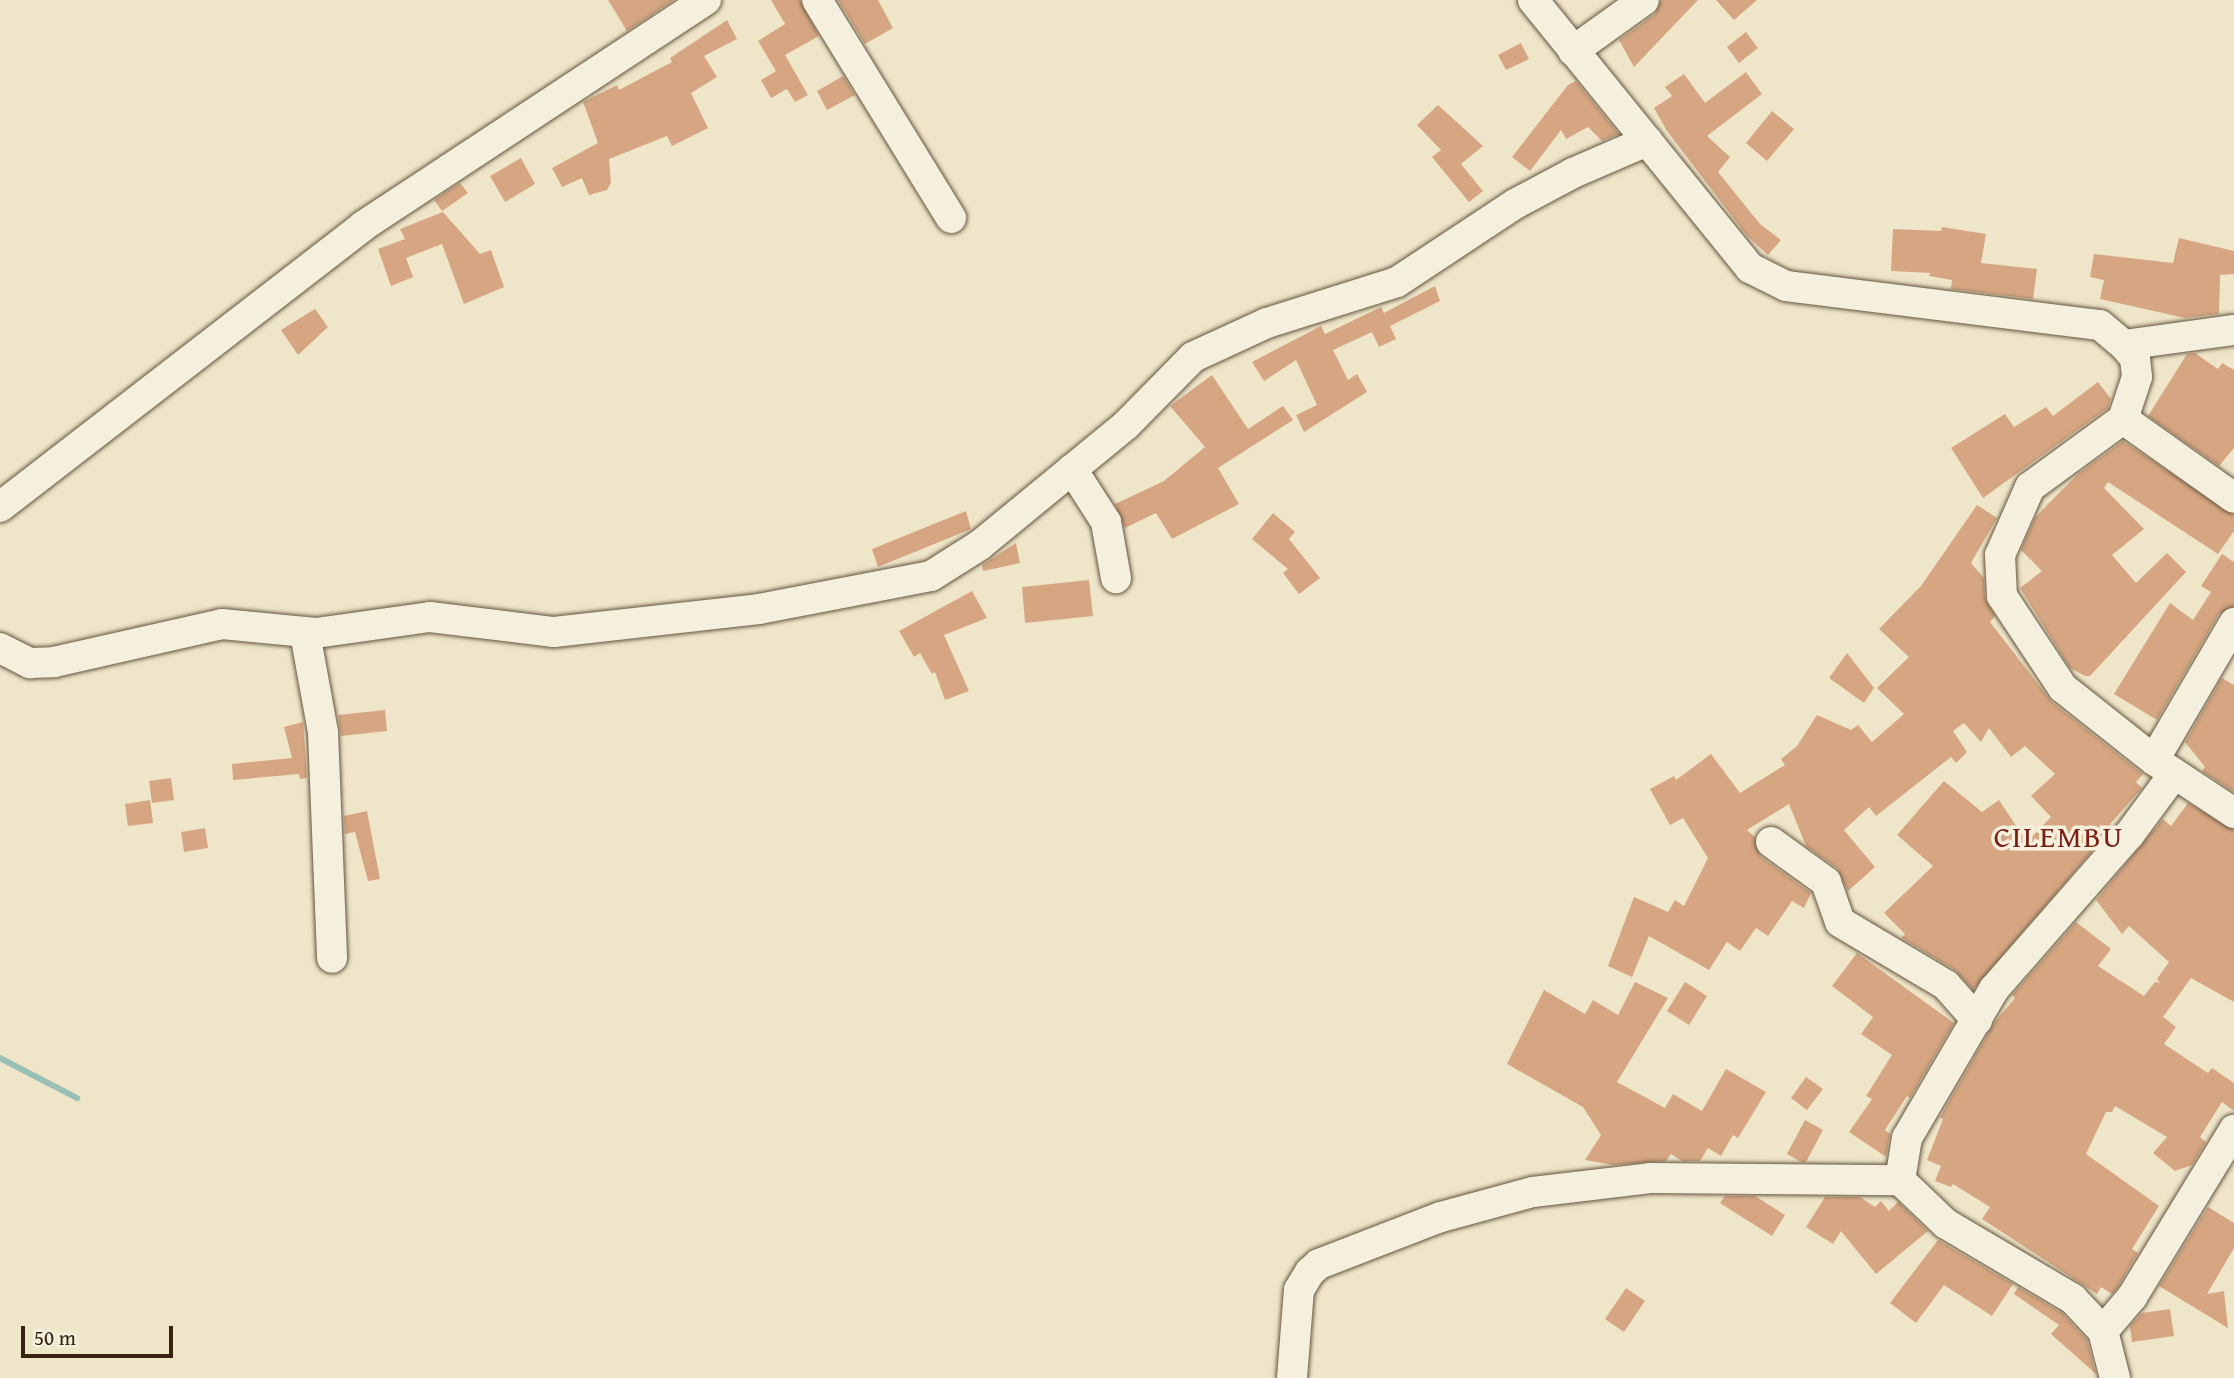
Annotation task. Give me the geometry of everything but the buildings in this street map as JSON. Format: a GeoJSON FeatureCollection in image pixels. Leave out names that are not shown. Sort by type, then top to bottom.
{"type":"FeatureCollection","features":[{"type":"Feature","properties":{"kind":"street"},"geometry":{"type":"LineString","coordinates":[[0,508],[363,226],[706,0]]}},
{"type":"Feature","properties":{"kind":"street"},"geometry":{"type":"LineString","coordinates":[[817,0],[951,218]]}},
{"type":"Feature","properties":{"kind":"street"},"geometry":{"type":"LineString","coordinates":[[1533,0],[1750,268],[1777,283],[1880,300],[2064,318],[2100,325],[2124,345],[2135,358],[2137,377],[2123,419],[2030,487],[2000,555],[2002,596],[2063,688],[2164,767],[2234,813]]}},
{"type":"Feature","properties":{"kind":"street"},"geometry":{"type":"LineString","coordinates":[[1573,51],[1644,0]]}},
{"type":"Feature","properties":{"kind":"street"},"geometry":{"type":"LineString","coordinates":[[0,648],[30,663],[54,662],[222,624],[304,633],[430,617],[554,632],[759,609],[931,576],[980,545],[1126,425],[1193,357],[1267,323],[1362,297],[1397,282],[1515,204],[1573,173],[1647,141]]}},
{"type":"Feature","properties":{"kind":"street"},"geometry":{"type":"LineString","coordinates":[[2124,345],[2234,330]]}},
{"type":"Feature","properties":{"kind":"street"},"geometry":{"type":"LineString","coordinates":[[2123,419],[2234,498]]}},
{"type":"Feature","properties":{"kind":"street"},"geometry":{"type":"LineString","coordinates":[[1072,469],[1109,530],[1116,578]]}},
{"type":"Feature","properties":{"kind":"street"},"geometry":{"type":"LineString","coordinates":[[1900,1180],[1907,1138],[2007,970],[2129,835],[2234,623]]}},
{"type":"Feature","properties":{"kind":"street"},"geometry":{"type":"LineString","coordinates":[[304,633],[323,733],[332,958]]}},
{"type":"Feature","properties":{"kind":"street"},"geometry":{"type":"LineString","coordinates":[[1771,842],[1826,882],[1840,922],[1946,985],[1977,1020]]}},
{"type":"Feature","properties":{"kind":"street"},"geometry":{"type":"LineString","coordinates":[[2103,1331],[2132,1297],[2234,1130]]}},
{"type":"Feature","properties":{"kind":"street"},"geometry":{"type":"LineString","coordinates":[[1292,1378],[1299,1290],[1310,1272],[1319,1264],[1441,1217],[1533,1192],[1650,1178],[1900,1180],[1945,1224],[2073,1298],[2103,1331],[2115,1378]]}},
{"type":"Feature","properties":{"kind":"waterway"},"geometry":{"type":"LineString","coordinates":[[0,1058],[77,1098]]}},
{"type":"Feature","properties":{"kind":"district","name":"CILEMBU"},"geometry":{"type":"Point","coordinates":[2059,836]}}]}
